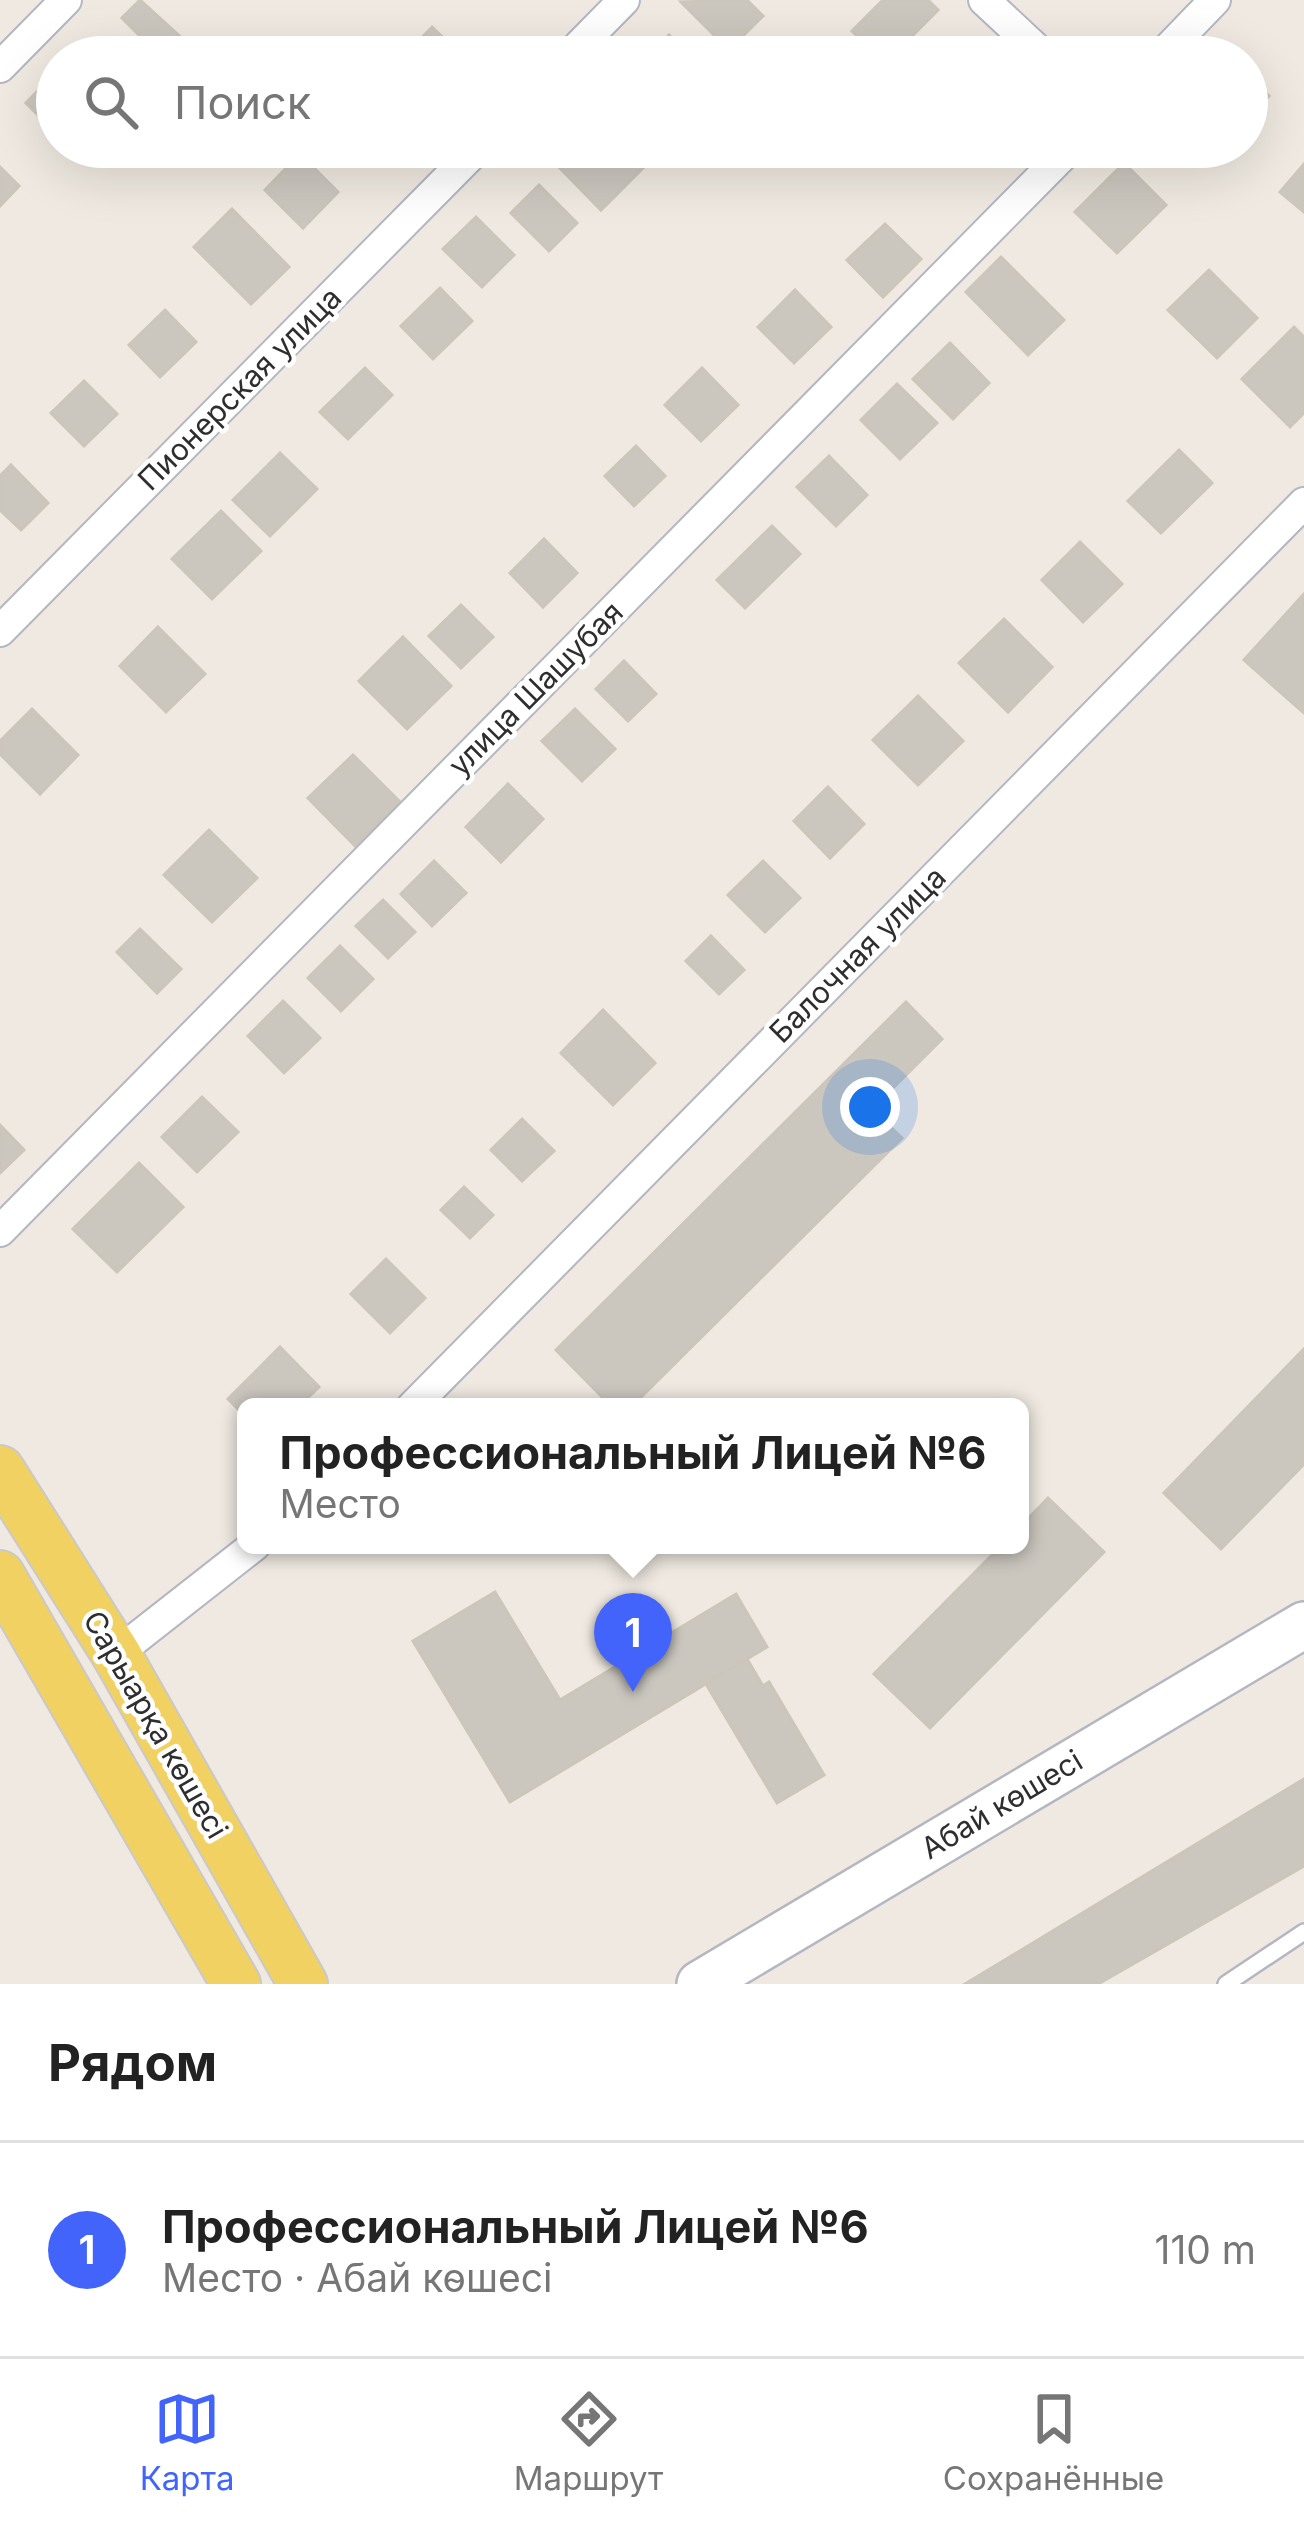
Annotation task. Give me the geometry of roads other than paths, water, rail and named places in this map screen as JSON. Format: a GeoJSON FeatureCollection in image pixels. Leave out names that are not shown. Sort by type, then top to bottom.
{"type":"FeatureCollection","features":[{"type":"Feature","properties":{"kind":"main road","name":"Сарыарқа көшесі"},"geometry":{"type":"LineString","coordinates":[[0,1470],[116,1654],[303,1984]]}},
{"type":"Feature","properties":{"kind":"main road","name":"Сарыарқа көшесі"},"geometry":{"type":"LineString","coordinates":[[0,1576],[236,1984]]}},
{"type":"Feature","properties":{"kind":"main road","name":"Абай көшесі"},"geometry":{"type":"LineString","coordinates":[[700,1984],[1304,1625]]}},
{"type":"Feature","properties":{"kind":"street"},"geometry":{"type":"LineString","coordinates":[[0,67],[66,0]]}},
{"type":"Feature","properties":{"kind":"street"},"geometry":{"type":"LineString","coordinates":[[589,36],[625,0]]}},
{"type":"Feature","properties":{"kind":"street"},"geometry":{"type":"LineString","coordinates":[[984,0],[1023,36]]}},
{"type":"Feature","properties":{"kind":"street"},"geometry":{"type":"LineString","coordinates":[[1180,36],[1215,0]]}},
{"type":"Feature","properties":{"kind":"street","name":"Пионерская улица"},"geometry":{"type":"LineString","coordinates":[[0,632],[458,168]]}},
{"type":"Feature","properties":{"kind":"street","name":"улица Шашубая"},"geometry":{"type":"LineString","coordinates":[[0,1231],[1050,168]]}},
{"type":"Feature","properties":{"kind":"street","name":"Балочная улица"},"geometry":{"type":"LineString","coordinates":[[421,1398],[1304,503]]}},
{"type":"Feature","properties":{"kind":"street"},"geometry":{"type":"LineString","coordinates":[[116,1654],[244,1554]]}},
{"type":"Feature","properties":{"kind":"lane"},"geometry":{"type":"LineString","coordinates":[[1226,1984],[1304,1932]]}},
{"type":"Feature","properties":{"kind":"place","name":"Профессиональный Лицей №6"},"geometry":{"type":"Point","coordinates":[633,1692]}}]}
